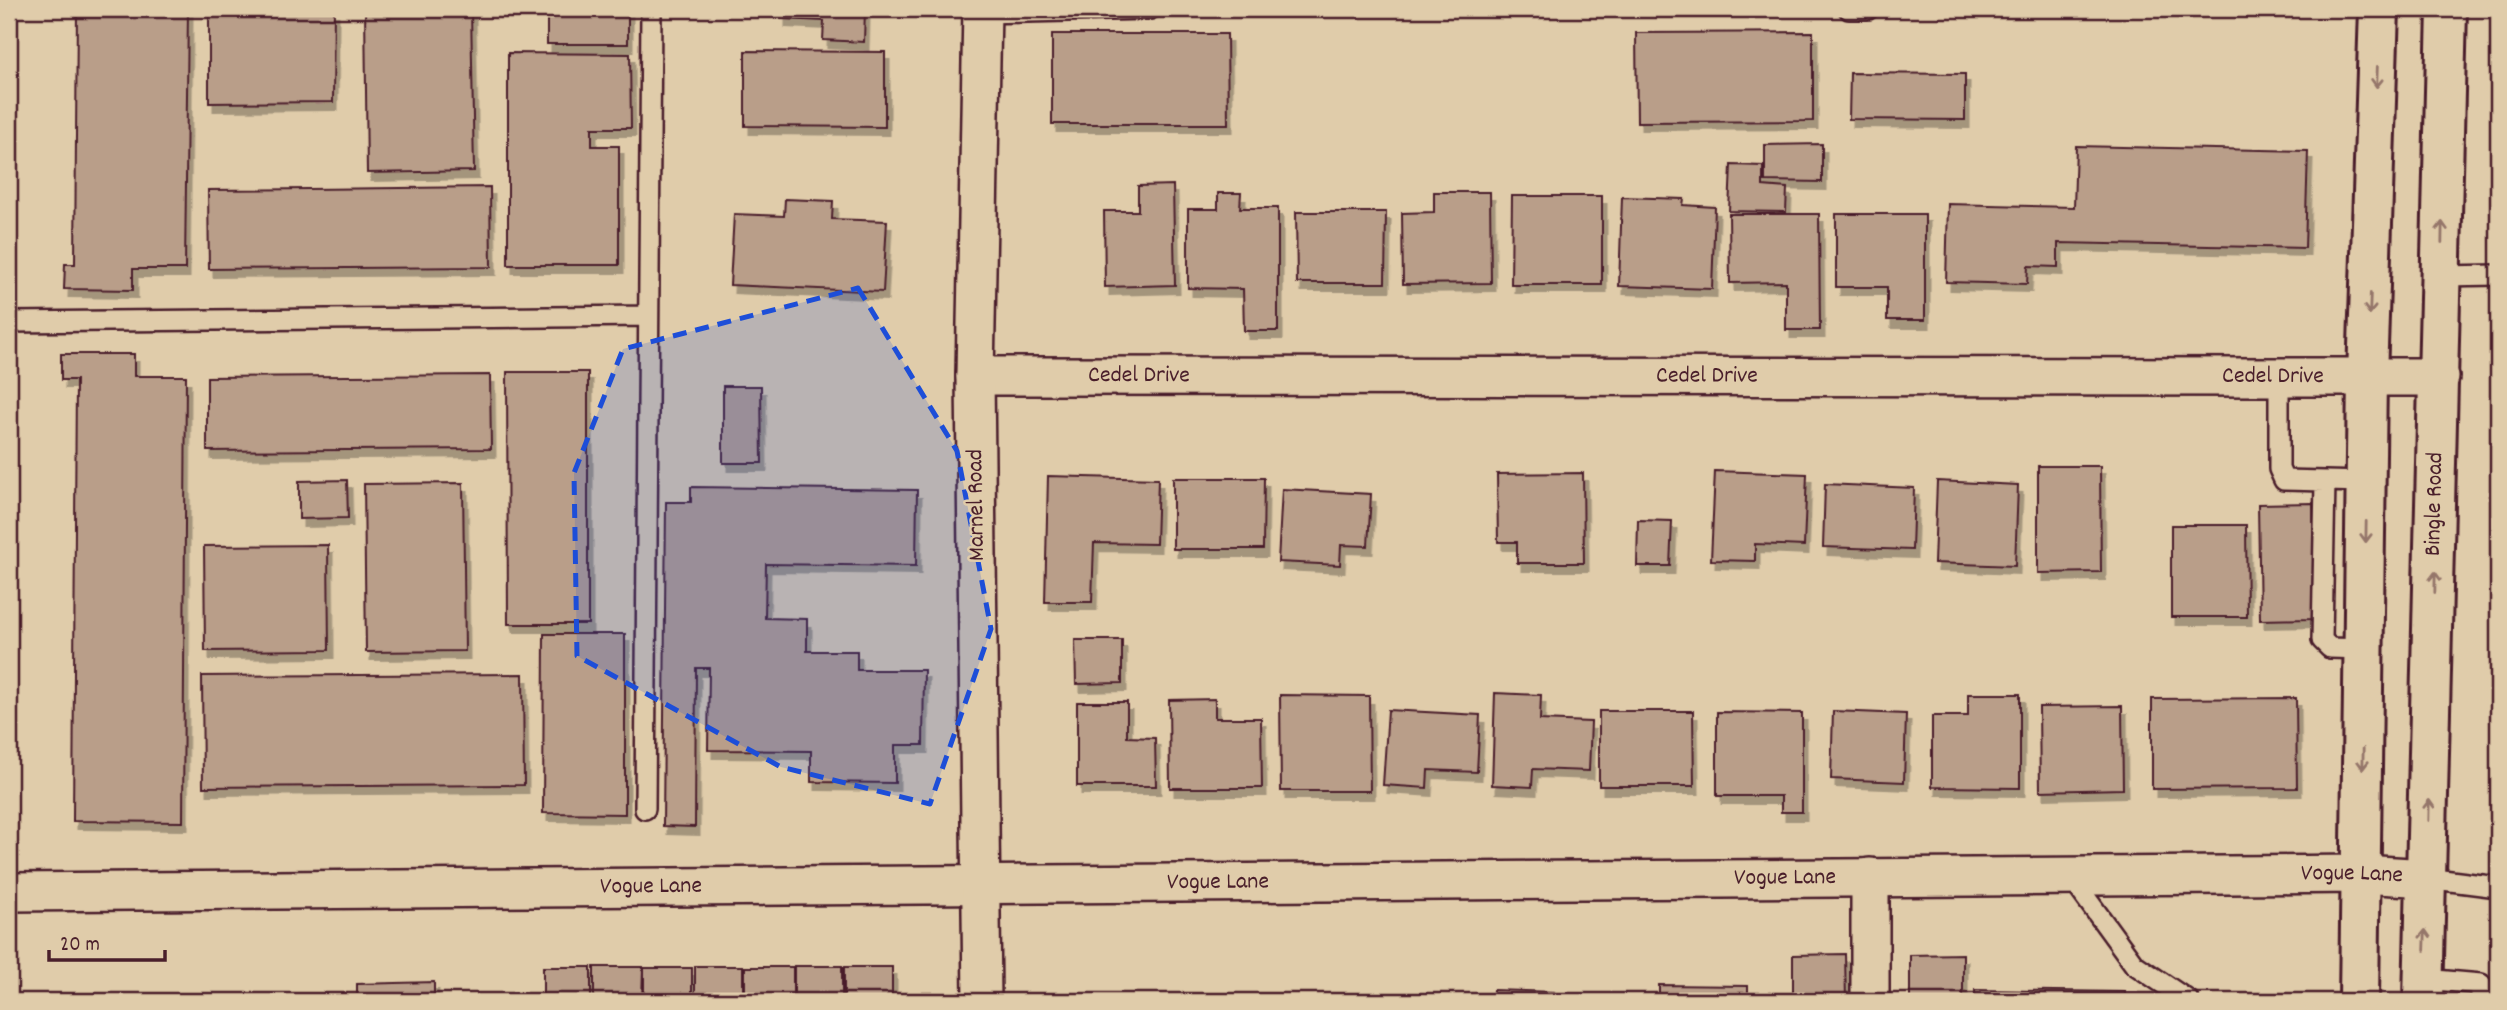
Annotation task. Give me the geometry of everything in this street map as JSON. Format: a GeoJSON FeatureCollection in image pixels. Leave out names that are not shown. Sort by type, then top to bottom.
{"type":"FeatureCollection","features":[{"type":"Feature","properties":{"kind":"main road"},"geometry":{"type":"LineString","coordinates":[[2358,1001],[2368,377],[2379,9]]}},
{"type":"Feature","properties":{"kind":"main road","name":"Bingle Road"},"geometry":{"type":"LineString","coordinates":[[2424,990],[2447,9]]}},
{"type":"Feature","properties":{"kind":"street","name":"Marnel Road"},"geometry":{"type":"LineString","coordinates":[[982,11],[975,376],[982,1001]]}},
{"type":"Feature","properties":{"kind":"street","name":"Cedel Drive"},"geometry":{"type":"LineString","coordinates":[[975,376],[2440,377]]}},
{"type":"Feature","properties":{"kind":"street","name":"Vogue Lane"},"geometry":{"type":"LineString","coordinates":[[9,891],[2362,874],[2427,878]]}},
{"type":"Feature","properties":{"kind":"street"},"geometry":{"type":"LineString","coordinates":[[1870,877],[1870,1001]]}},
{"type":"Feature","properties":{"kind":"lane"},"geometry":{"type":"LineString","coordinates":[[645,809],[651,9]]}},
{"type":"Feature","properties":{"kind":"lane"},"geometry":{"type":"LineString","coordinates":[[982,11],[1150,9]]}},
{"type":"Feature","properties":{"kind":"lane"},"geometry":{"type":"LineString","coordinates":[[1849,9],[1868,9]]}},
{"type":"Feature","properties":{"kind":"lane"},"geometry":{"type":"LineString","coordinates":[[2441,276],[2498,275]]}},
{"type":"Feature","properties":{"kind":"lane"},"geometry":{"type":"LineString","coordinates":[[9,322],[648,316]]}},
{"type":"Feature","properties":{"kind":"lane"},"geometry":{"type":"LineString","coordinates":[[2279,377],[2279,469],[2284,480],[2366,482]]}},
{"type":"Feature","properties":{"kind":"lane"},"geometry":{"type":"LineString","coordinates":[[2325,481],[2322,640],[2330,648],[2364,649]]}},
{"type":"Feature","properties":{"kind":"lane"},"geometry":{"type":"LineString","coordinates":[[2070,876],[2134,964],[2189,1001]]}},
{"type":"Feature","properties":{"kind":"lane"},"geometry":{"type":"LineString","coordinates":[[2427,878],[2498,887]]}},
{"type":"Feature","properties":{"kind":"lane"},"geometry":{"type":"LineString","coordinates":[[2424,990],[2487,990]]}},
{"type":"Feature","properties":{"kind":"highlighted area"},"geometry":{"type":"Polygon","coordinates":[[[858,288],[957,451],[991,629],[930,804],[781,767],[577,656],[574,473],[623,349],[858,288]]]}},
{"type":"Feature","properties":{"kind":"building"},"geometry":{"type":"Polygon","coordinates":[[[77,9],[188,9],[185,269],[133,269],[133,290],[64,289],[65,264],[75,264],[77,9]]]}},
{"type":"Feature","properties":{"kind":"building"},"geometry":{"type":"Polygon","coordinates":[[[209,9],[334,9],[333,102],[209,103],[209,9]]]}},
{"type":"Feature","properties":{"kind":"building"},"geometry":{"type":"Polygon","coordinates":[[[365,9],[471,9],[474,171],[367,173],[365,9]]]}},
{"type":"Feature","properties":{"kind":"building"},"geometry":{"type":"Polygon","coordinates":[[[547,9],[628,9],[628,44],[547,44],[547,9]]]}},
{"type":"Feature","properties":{"kind":"building"},"geometry":{"type":"Polygon","coordinates":[[[781,9],[865,9],[864,42],[823,40],[824,21],[781,19],[781,9]]]}},
{"type":"Feature","properties":{"kind":"building"},"geometry":{"type":"Polygon","coordinates":[[[1813,32],[1813,121],[1637,122],[1636,33],[1813,32]]]}},
{"type":"Feature","properties":{"kind":"building"},"geometry":{"type":"Polygon","coordinates":[[[1052,34],[1227,34],[1228,124],[1052,124],[1052,34]]]}},
{"type":"Feature","properties":{"kind":"building"},"geometry":{"type":"Polygon","coordinates":[[[745,51],[885,52],[885,127],[745,126],[745,51]]]}},
{"type":"Feature","properties":{"kind":"building"},"geometry":{"type":"Polygon","coordinates":[[[508,53],[630,54],[631,128],[592,128],[592,146],[619,146],[619,265],[508,265],[508,53]]]}},
{"type":"Feature","properties":{"kind":"building"},"geometry":{"type":"Polygon","coordinates":[[[1850,73],[1965,74],[1965,120],[1849,119],[1850,73]]]}},
{"type":"Feature","properties":{"kind":"building"},"geometry":{"type":"Polygon","coordinates":[[[1822,144],[1822,182],[1765,181],[1765,145],[1822,144]]]}},
{"type":"Feature","properties":{"kind":"building"},"geometry":{"type":"Polygon","coordinates":[[[2076,146],[2308,151],[2305,248],[2058,243],[2058,267],[2028,266],[2027,284],[1946,282],[1948,204],[2074,207],[2076,146]]]}},
{"type":"Feature","properties":{"kind":"building"},"geometry":{"type":"Polygon","coordinates":[[[1731,165],[1763,166],[1763,186],[1787,188],[1786,212],[1729,211],[1731,165]]]}},
{"type":"Feature","properties":{"kind":"building"},"geometry":{"type":"Polygon","coordinates":[[[1173,185],[1175,285],[1105,287],[1104,211],[1138,211],[1138,186],[1173,185]]]}},
{"type":"Feature","properties":{"kind":"building"},"geometry":{"type":"Polygon","coordinates":[[[490,187],[491,267],[209,269],[208,190],[490,187]]]}},
{"type":"Feature","properties":{"kind":"building"},"geometry":{"type":"Polygon","coordinates":[[[1434,192],[1490,192],[1491,283],[1403,284],[1402,213],[1434,212],[1434,192]]]}},
{"type":"Feature","properties":{"kind":"building"},"geometry":{"type":"Polygon","coordinates":[[[1218,193],[1241,193],[1240,208],[1278,208],[1278,331],[1244,331],[1243,289],[1188,288],[1188,209],[1218,209],[1218,193]]]}},
{"type":"Feature","properties":{"kind":"building"},"geometry":{"type":"Polygon","coordinates":[[[1512,196],[1602,196],[1602,285],[1511,285],[1512,196]]]}},
{"type":"Feature","properties":{"kind":"building"},"geometry":{"type":"Polygon","coordinates":[[[1622,197],[1684,199],[1683,205],[1715,207],[1712,289],[1619,286],[1622,197]]]}},
{"type":"Feature","properties":{"kind":"building"},"geometry":{"type":"Polygon","coordinates":[[[785,199],[833,201],[832,219],[887,221],[883,292],[730,285],[734,214],[784,216],[785,199]]]}},
{"type":"Feature","properties":{"kind":"building"},"geometry":{"type":"Polygon","coordinates":[[[1296,212],[1386,212],[1385,283],[1297,283],[1296,212]]]}},
{"type":"Feature","properties":{"kind":"building"},"geometry":{"type":"Polygon","coordinates":[[[1729,214],[1819,214],[1820,330],[1786,330],[1786,282],[1730,283],[1729,214]]]}},
{"type":"Feature","properties":{"kind":"building"},"geometry":{"type":"Polygon","coordinates":[[[1836,214],[1925,214],[1925,320],[1887,320],[1887,287],[1836,287],[1836,214]]]}},
{"type":"Feature","properties":{"kind":"building"},"geometry":{"type":"Polygon","coordinates":[[[61,354],[134,354],[134,376],[186,376],[183,822],[73,821],[76,380],[61,380],[61,354]]]}},
{"type":"Feature","properties":{"kind":"building"},"geometry":{"type":"Polygon","coordinates":[[[507,372],[588,372],[588,624],[508,624],[507,372]]]}},
{"type":"Feature","properties":{"kind":"building"},"geometry":{"type":"Polygon","coordinates":[[[490,375],[491,449],[207,451],[207,377],[490,375]]]}},
{"type":"Feature","properties":{"kind":"building"},"geometry":{"type":"Polygon","coordinates":[[[723,386],[761,386],[762,463],[723,463],[723,386]]]}},
{"type":"Feature","properties":{"kind":"building"},"geometry":{"type":"Polygon","coordinates":[[[2038,466],[2100,466],[2101,572],[2038,573],[2038,466]]]}},
{"type":"Feature","properties":{"kind":"building"},"geometry":{"type":"Polygon","coordinates":[[[1715,471],[1807,474],[1804,546],[1755,544],[1755,561],[1711,560],[1715,471]]]}},
{"type":"Feature","properties":{"kind":"building"},"geometry":{"type":"Polygon","coordinates":[[[1583,473],[1584,563],[1517,563],[1517,542],[1498,542],[1497,474],[1583,473]]]}},
{"type":"Feature","properties":{"kind":"building"},"geometry":{"type":"Polygon","coordinates":[[[1048,476],[1158,479],[1156,544],[1094,543],[1092,602],[1045,602],[1048,476]]]}},
{"type":"Feature","properties":{"kind":"building"},"geometry":{"type":"Polygon","coordinates":[[[1173,478],[1264,478],[1263,549],[1173,549],[1173,478]]]}},
{"type":"Feature","properties":{"kind":"building"},"geometry":{"type":"Polygon","coordinates":[[[347,480],[348,518],[299,519],[299,481],[347,480]]]}},
{"type":"Feature","properties":{"kind":"building"},"geometry":{"type":"Polygon","coordinates":[[[1937,481],[2018,485],[2015,566],[1934,563],[1937,481]]]}},
{"type":"Feature","properties":{"kind":"building"},"geometry":{"type":"Polygon","coordinates":[[[463,483],[465,651],[366,652],[364,484],[463,483]]]}},
{"type":"Feature","properties":{"kind":"building"},"geometry":{"type":"Polygon","coordinates":[[[1825,484],[1914,488],[1912,550],[1823,547],[1825,484]]]}},
{"type":"Feature","properties":{"kind":"building"},"geometry":{"type":"Polygon","coordinates":[[[691,487],[917,490],[916,566],[766,564],[765,618],[807,619],[807,651],[857,651],[857,670],[924,670],[923,745],[895,745],[895,783],[811,782],[811,751],[708,750],[709,668],[696,668],[695,827],[663,826],[666,502],[691,502],[691,487]]]}},
{"type":"Feature","properties":{"kind":"building"},"geometry":{"type":"Polygon","coordinates":[[[1282,489],[1371,494],[1368,546],[1341,545],[1340,565],[1278,562],[1282,489]]]}},
{"type":"Feature","properties":{"kind":"building"},"geometry":{"type":"Polygon","coordinates":[[[2313,503],[2314,619],[2260,620],[2258,504],[2313,503]]]}},
{"type":"Feature","properties":{"kind":"building"},"geometry":{"type":"Polygon","coordinates":[[[1638,520],[1672,521],[1670,566],[1637,566],[1638,520]]]}},
{"type":"Feature","properties":{"kind":"building"},"geometry":{"type":"Polygon","coordinates":[[[2171,525],[2246,525],[2247,617],[2171,617],[2171,525]]]}},
{"type":"Feature","properties":{"kind":"building"},"geometry":{"type":"Polygon","coordinates":[[[328,545],[329,650],[205,651],[204,546],[328,545]]]}},
{"type":"Feature","properties":{"kind":"building"},"geometry":{"type":"Polygon","coordinates":[[[544,634],[625,634],[625,814],[543,813],[544,634]]]}},
{"type":"Feature","properties":{"kind":"building"},"geometry":{"type":"Polygon","coordinates":[[[1075,640],[1122,640],[1122,683],[1076,684],[1075,640]]]}},
{"type":"Feature","properties":{"kind":"building"},"geometry":{"type":"Polygon","coordinates":[[[523,674],[524,785],[203,787],[202,676],[523,674]]]}},
{"type":"Feature","properties":{"kind":"building"},"geometry":{"type":"Polygon","coordinates":[[[1495,693],[1541,695],[1540,720],[1591,722],[1589,771],[1533,769],[1532,787],[1492,785],[1495,693]]]}},
{"type":"Feature","properties":{"kind":"building"},"geometry":{"type":"Polygon","coordinates":[[[1968,694],[2020,694],[2020,788],[1932,787],[1932,716],[1968,716],[1968,694]]]}},
{"type":"Feature","properties":{"kind":"building"},"geometry":{"type":"Polygon","coordinates":[[[1280,695],[1369,696],[1370,791],[1281,791],[1280,695]]]}},
{"type":"Feature","properties":{"kind":"building"},"geometry":{"type":"Polygon","coordinates":[[[2296,698],[2297,788],[2152,789],[2152,699],[2296,698]]]}},
{"type":"Feature","properties":{"kind":"building"},"geometry":{"type":"Polygon","coordinates":[[[1215,699],[1215,718],[1261,718],[1262,788],[1170,788],[1169,700],[1215,699]]]}},
{"type":"Feature","properties":{"kind":"building"},"geometry":{"type":"Polygon","coordinates":[[[1077,702],[1127,702],[1127,737],[1155,738],[1156,786],[1077,786],[1077,702]]]}},
{"type":"Feature","properties":{"kind":"building"},"geometry":{"type":"Polygon","coordinates":[[[2122,706],[2123,789],[2040,791],[2039,707],[2122,706]]]}},
{"type":"Feature","properties":{"kind":"building"},"geometry":{"type":"Polygon","coordinates":[[[1388,710],[1480,715],[1477,772],[1428,770],[1427,788],[1383,785],[1388,710]]]}},
{"type":"Feature","properties":{"kind":"building"},"geometry":{"type":"Polygon","coordinates":[[[1599,711],[1693,711],[1694,786],[1599,786],[1599,711]]]}},
{"type":"Feature","properties":{"kind":"building"},"geometry":{"type":"Polygon","coordinates":[[[1833,711],[1906,714],[1904,782],[1831,779],[1833,711]]]}},
{"type":"Feature","properties":{"kind":"building"},"geometry":{"type":"Polygon","coordinates":[[[1717,712],[1802,713],[1802,812],[1781,812],[1781,796],[1717,796],[1717,712]]]}},
{"type":"Feature","properties":{"kind":"building"},"geometry":{"type":"Polygon","coordinates":[[[1845,954],[1846,1001],[1793,1001],[1793,955],[1845,954]]]}},
{"type":"Feature","properties":{"kind":"building"},"geometry":{"type":"Polygon","coordinates":[[[1963,954],[1963,1001],[1910,1001],[1910,955],[1963,954]]]}},
{"type":"Feature","properties":{"kind":"building"},"geometry":{"type":"Polygon","coordinates":[[[695,966],[743,966],[743,1001],[695,1001],[695,966]]]}},
{"type":"Feature","properties":{"kind":"building"},"geometry":{"type":"Polygon","coordinates":[[[794,966],[842,966],[842,1001],[794,1001],[794,966]]]}},
{"type":"Feature","properties":{"kind":"building"},"geometry":{"type":"Polygon","coordinates":[[[543,967],[591,967],[591,1001],[543,1001],[543,967]]]}},
{"type":"Feature","properties":{"kind":"building"},"geometry":{"type":"Polygon","coordinates":[[[594,967],[643,967],[642,1001],[594,1001],[594,967]]]}},
{"type":"Feature","properties":{"kind":"building"},"geometry":{"type":"Polygon","coordinates":[[[745,967],[793,967],[793,1001],[745,1001],[745,967]]]}},
{"type":"Feature","properties":{"kind":"building"},"geometry":{"type":"Polygon","coordinates":[[[844,967],[892,967],[892,1001],[844,1001],[844,967]]]}},
{"type":"Feature","properties":{"kind":"building"},"geometry":{"type":"Polygon","coordinates":[[[644,968],[692,968],[692,1001],[644,1001],[644,968]]]}},
{"type":"Feature","properties":{"kind":"building"},"geometry":{"type":"Polygon","coordinates":[[[434,982],[434,1001],[357,1001],[357,984],[434,982]]]}},
{"type":"Feature","properties":{"kind":"building"},"geometry":{"type":"Polygon","coordinates":[[[1659,985],[1748,986],[1748,1001],[1659,1001],[1659,985]]]}},
{"type":"Feature","properties":{"kind":"building"},"geometry":{"type":"Polygon","coordinates":[[[1493,990],[1554,992],[1553,1001],[1492,1001],[1493,990]]]}},
{"type":"Feature","properties":{"kind":"building"},"geometry":{"type":"Polygon","coordinates":[[[1975,990],[2125,992],[2125,1001],[1975,1001],[1975,990]]]}},
{"type":"Feature","properties":{"kind":"building"},"geometry":{"type":"Polygon","coordinates":[[[1206,997],[1254,997],[1254,1001],[1206,1001],[1206,997]]]}}]}
